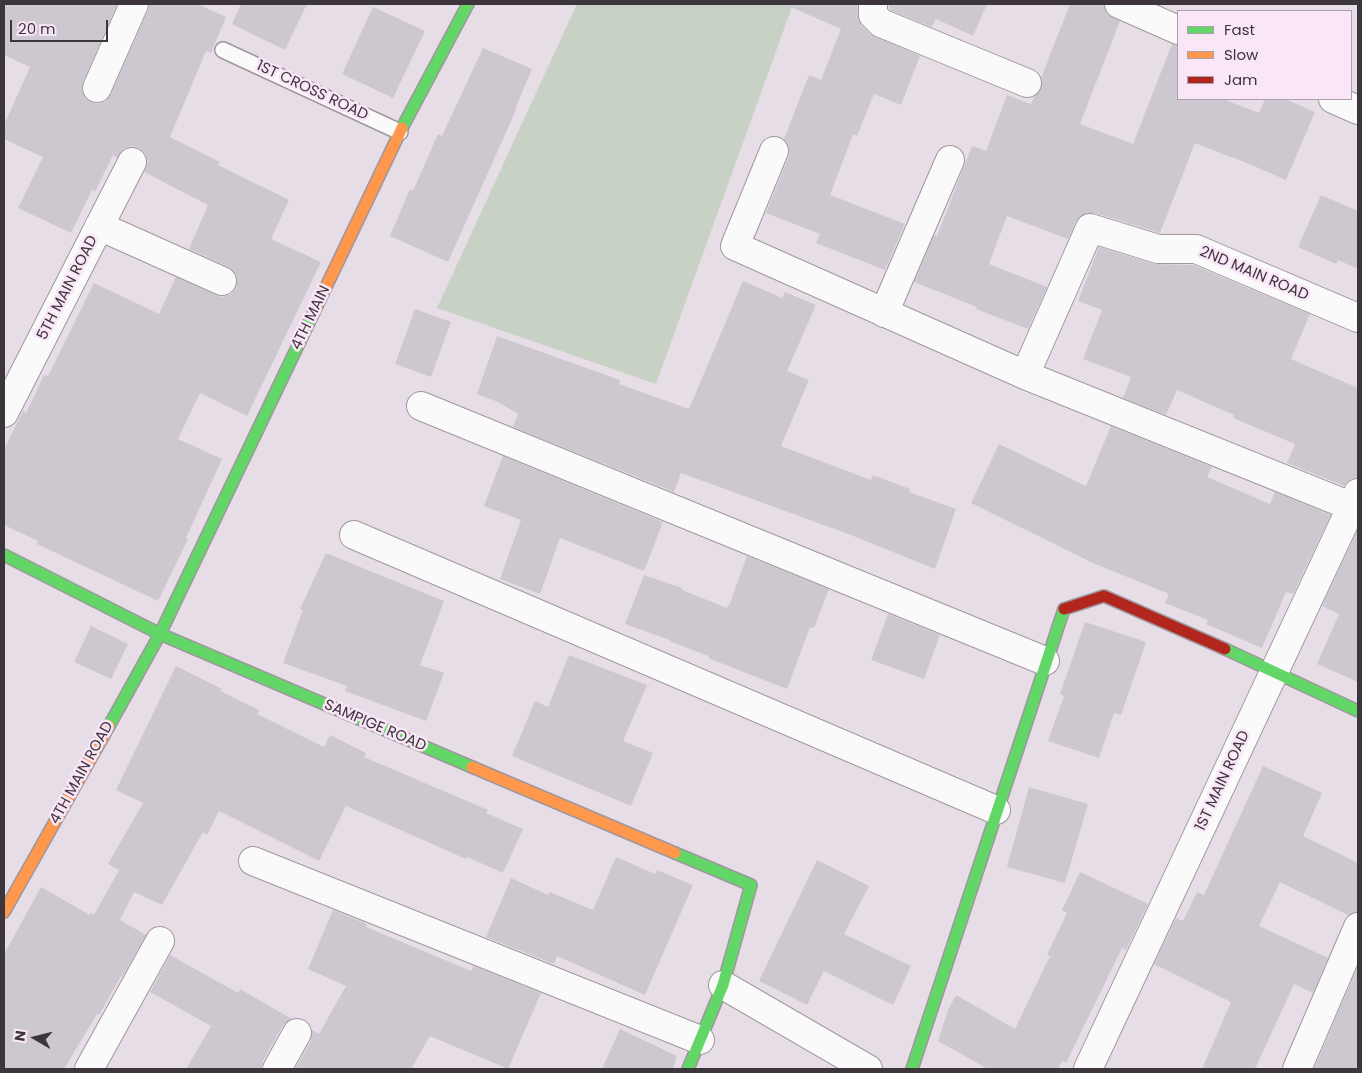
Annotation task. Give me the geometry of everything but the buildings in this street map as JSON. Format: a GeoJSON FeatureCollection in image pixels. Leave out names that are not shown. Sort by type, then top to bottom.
{"type":"FeatureCollection","features":[{"type":"Feature","properties":{"kind":"street"},"geometry":{"type":"LineString","coordinates":[[97,88],[134,4]]}},
{"type":"Feature","properties":{"kind":"street","name":"4TH MAIN"},"geometry":{"type":"LineString","coordinates":[[160,634],[400,132],[468,4]]}},
{"type":"Feature","properties":{"kind":"street"},"geometry":{"type":"LineString","coordinates":[[873,4],[873,15],[881,23],[1028,83]]}},
{"type":"Feature","properties":{"kind":"street"},"geometry":{"type":"LineString","coordinates":[[1119,4],[1177,30]]}},
{"type":"Feature","properties":{"kind":"street"},"geometry":{"type":"LineString","coordinates":[[1334,100],[1358,110]]}},
{"type":"Feature","properties":{"kind":"street"},"geometry":{"type":"LineString","coordinates":[[774,151],[735,246],[1025,375],[1356,503]]}},
{"type":"Feature","properties":{"kind":"street"},"geometry":{"type":"LineString","coordinates":[[884,313],[950,160]]}},
{"type":"Feature","properties":{"kind":"street","name":"5TH MAIN ROAD"},"geometry":{"type":"LineString","coordinates":[[4,413],[132,162]]}},
{"type":"Feature","properties":{"kind":"street"},"geometry":{"type":"LineString","coordinates":[[99,226],[222,281]]}},
{"type":"Feature","properties":{"kind":"street","name":"2ND MAIN ROAD"},"geometry":{"type":"LineString","coordinates":[[1025,375],[1090,228],[1158,249],[1196,249],[1358,318]]}},
{"type":"Feature","properties":{"kind":"street"},"geometry":{"type":"LineString","coordinates":[[422,406],[1045,661]]}},
{"type":"Feature","properties":{"kind":"street","name":"1ST MAIN ROAD"},"geometry":{"type":"LineString","coordinates":[[1088,1069],[1356,503]]}},
{"type":"Feature","properties":{"kind":"street"},"geometry":{"type":"LineString","coordinates":[[354,535],[996,810]]}},
{"type":"Feature","properties":{"kind":"street","name":"SAMPIGE ROAD"},"geometry":{"type":"LineString","coordinates":[[4,555],[160,634],[751,885],[723,985]]}},
{"type":"Feature","properties":{"kind":"street"},"geometry":{"type":"LineString","coordinates":[[912,1069],[1063,609],[1104,596],[1275,671],[1358,711]]}},
{"type":"Feature","properties":{"kind":"street","name":"4TH MAIN ROAD"},"geometry":{"type":"LineString","coordinates":[[4,912],[160,634]]}},
{"type":"Feature","properties":{"kind":"street"},"geometry":{"type":"LineString","coordinates":[[253,861],[700,1040]]}},
{"type":"Feature","properties":{"kind":"street"},"geometry":{"type":"LineString","coordinates":[[1297,1069],[1358,927]]}},
{"type":"Feature","properties":{"kind":"street"},"geometry":{"type":"LineString","coordinates":[[89,1069],[160,941]]}},
{"type":"Feature","properties":{"kind":"street"},"geometry":{"type":"LineString","coordinates":[[688,1069],[723,985],[868,1069]]}},
{"type":"Feature","properties":{"kind":"street"},"geometry":{"type":"LineString","coordinates":[[278,1069],[297,1033]]}},
{"type":"Feature","properties":{"kind":"lane","name":"1ST CROSS ROAD"},"geometry":{"type":"LineString","coordinates":[[224,50],[400,132]]}},
{"type":"Feature","properties":{"kind":"green space"},"geometry":{"type":"Polygon","coordinates":[[[577,4],[793,4],[656,384],[437,308],[577,4]]]}},
{"type":"Feature","properties":{"kind":"traffic: fast"},"geometry":{"type":"LineString","coordinates":[[402,128],[468,4]]}},
{"type":"Feature","properties":{"kind":"traffic: fast"},"geometry":{"type":"LineString","coordinates":[[109,726],[160,634],[314,312]]}},
{"type":"Feature","properties":{"kind":"traffic: fast"},"geometry":{"type":"LineString","coordinates":[[4,555],[160,634],[472,767]]}},
{"type":"Feature","properties":{"kind":"traffic: fast"},"geometry":{"type":"LineString","coordinates":[[912,1069],[1064,609]]}},
{"type":"Feature","properties":{"kind":"traffic: fast"},"geometry":{"type":"LineString","coordinates":[[1225,649],[1358,711]]}},
{"type":"Feature","properties":{"kind":"traffic: fast"},"geometry":{"type":"LineString","coordinates":[[675,853],[751,885],[723,985],[688,1069]]}},
{"type":"Feature","properties":{"kind":"traffic: slow"},"geometry":{"type":"LineString","coordinates":[[314,312],[402,128]]}},
{"type":"Feature","properties":{"kind":"traffic: slow"},"geometry":{"type":"LineString","coordinates":[[4,912],[109,726]]}},
{"type":"Feature","properties":{"kind":"traffic: slow"},"geometry":{"type":"LineString","coordinates":[[472,767],[675,853]]}},
{"type":"Feature","properties":{"kind":"traffic: jam"},"geometry":{"type":"LineString","coordinates":[[1064,609],[1104,596],[1225,649]]}}]}
